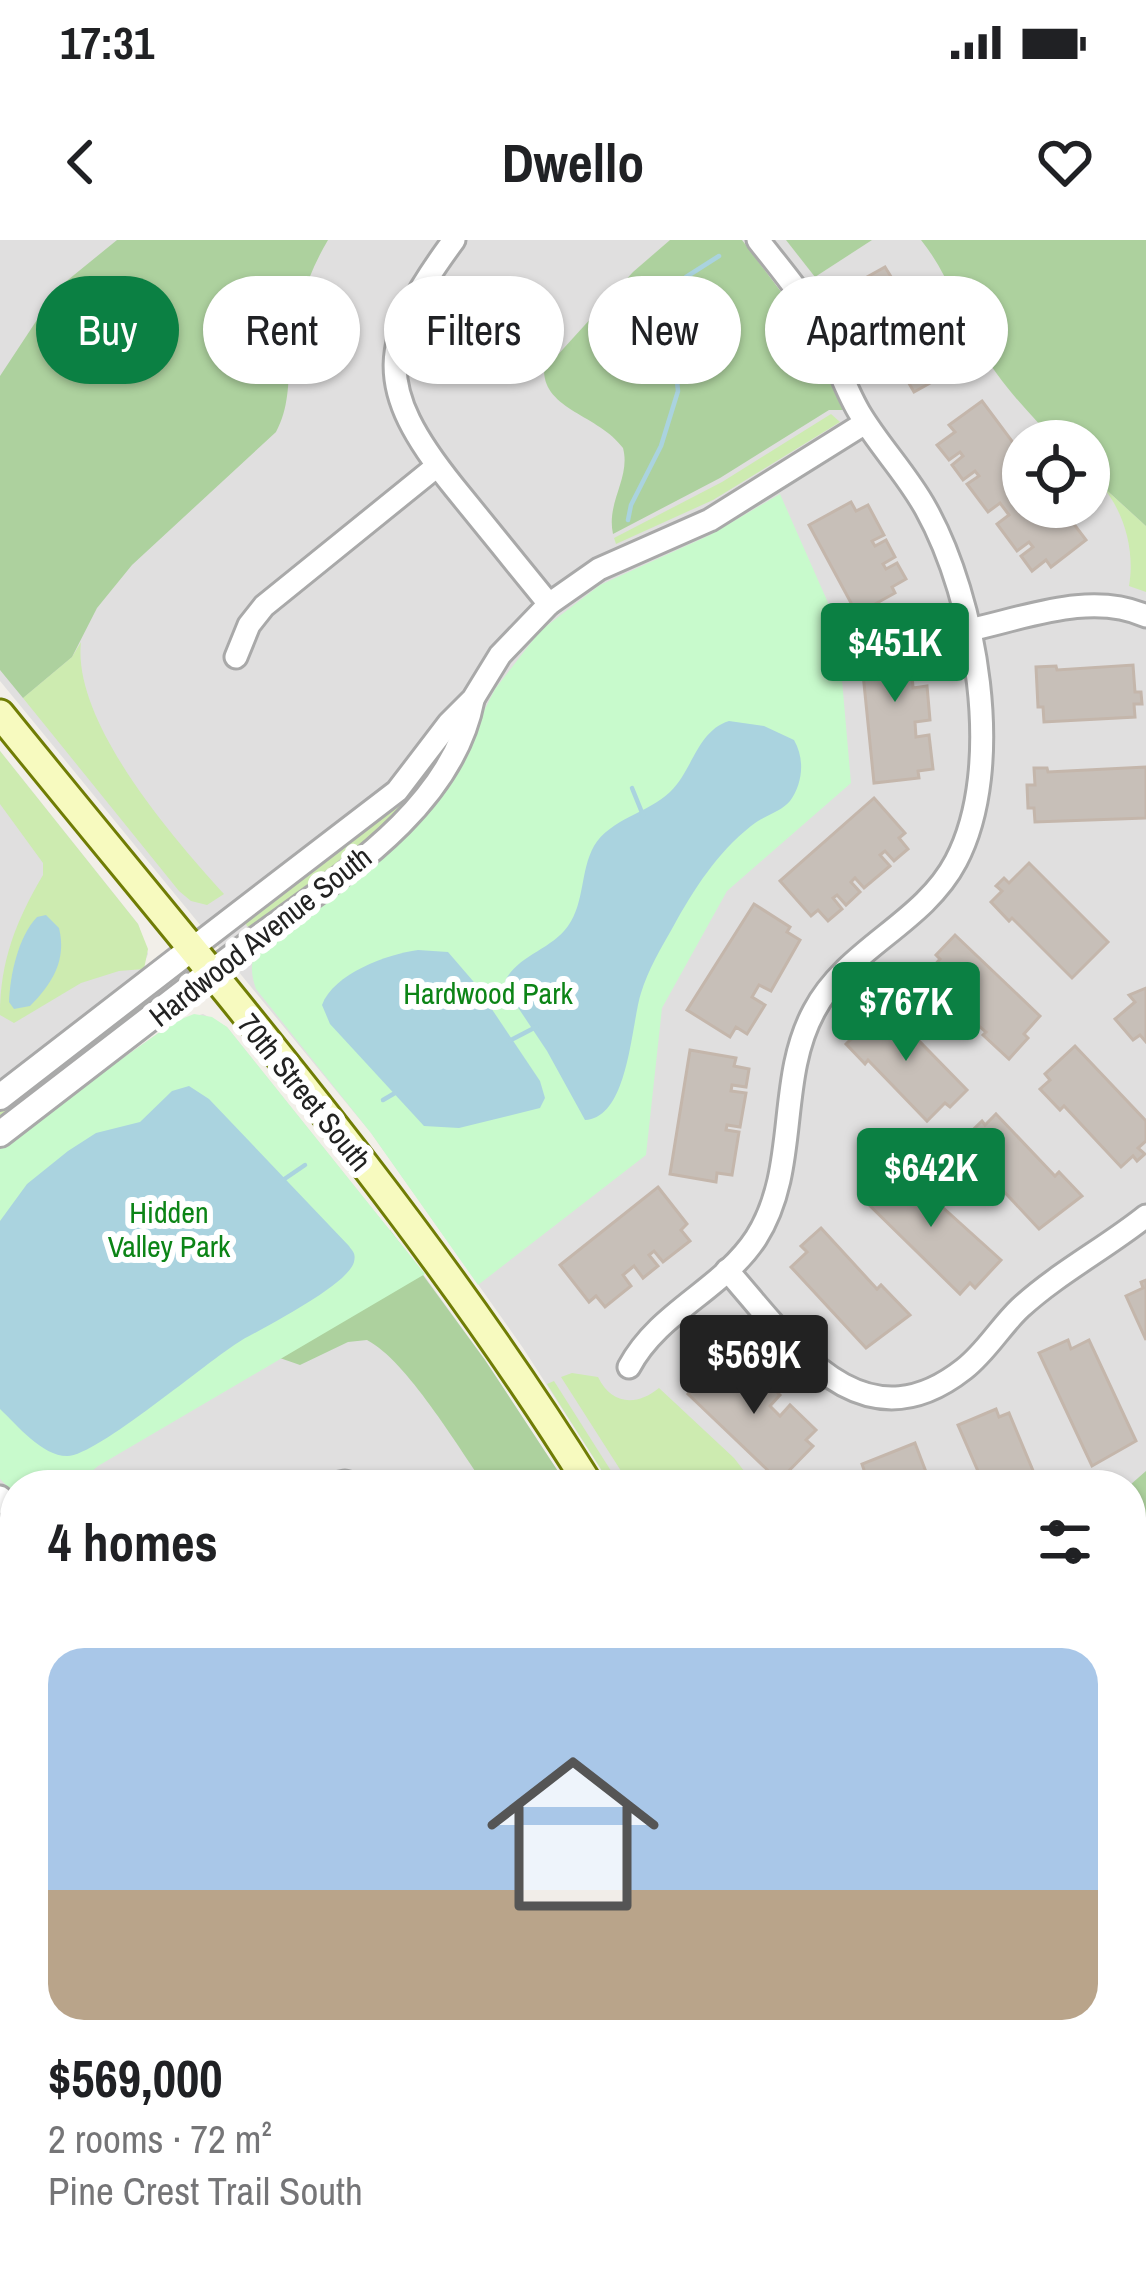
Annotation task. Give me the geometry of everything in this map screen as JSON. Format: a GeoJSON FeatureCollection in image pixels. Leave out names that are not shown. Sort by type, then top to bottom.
{"type":"FeatureCollection","features":[{"type":"Feature","properties":{"kind":"main road","name":"70th Street South"},"geometry":{"type":"LineString","coordinates":[[0,714],[458,1287],[580,1470]]}},
{"type":"Feature","properties":{"kind":"street"},"geometry":{"type":"LineString","coordinates":[[454,240],[412,302],[395,356],[396,386],[404,414],[437,466],[549,604]]}},
{"type":"Feature","properties":{"kind":"street"},"geometry":{"type":"LineString","coordinates":[[629,1367],[656,1328],[727,1270],[756,1238],[775,1198],[798,1056],[812,1014],[838,975],[938,889],[956,862],[976,800],[980,731],[969,630],[949,560],[928,512],[865,423],[817,321],[758,240]]}},
{"type":"Feature","properties":{"kind":"street","name":"Hardwood Avenue South"},"geometry":{"type":"LineString","coordinates":[[0,1097],[397,791],[448,723],[473,700],[509,644],[549,604],[598,569],[710,520],[865,423]]}},
{"type":"Feature","properties":{"kind":"street"},"geometry":{"type":"LineString","coordinates":[[236,657],[264,606],[437,466]]}},
{"type":"Feature","properties":{"kind":"street"},"geometry":{"type":"LineString","coordinates":[[969,630],[1095,605],[1146,616]]}},
{"type":"Feature","properties":{"kind":"street","name":"Hardwood Avenue South"},"geometry":{"type":"LineString","coordinates":[[0,1134],[402,823],[435,785],[464,739],[473,700]]}},
{"type":"Feature","properties":{"kind":"street"},"geometry":{"type":"LineString","coordinates":[[727,1270],[829,1380],[869,1394],[909,1394],[962,1371],[1029,1300],[1146,1216]]}},
{"type":"Feature","properties":{"kind":"shaded area"},"geometry":{"type":"Polygon","coordinates":[[[0,240],[1146,240],[1146,1470],[601,1470],[523,1348],[371,1133],[0,681],[0,240]]]}},
{"type":"Feature","properties":{"kind":"shaded area"},"geometry":{"type":"Polygon","coordinates":[[[0,751],[138,924],[148,954],[137,979],[0,1085],[0,751]]]}},
{"type":"Feature","properties":{"kind":"shaded area","name":"Hidden Valley Park"},"geometry":{"type":"Polygon","coordinates":[[[203,1014],[227,1027],[408,1253],[557,1470],[0,1470],[0,1145],[174,1022],[203,1014]]]}},
{"type":"Feature","properties":{"kind":"green space"},"geometry":{"type":"Polygon","coordinates":[[[117,240],[328,240],[310,276],[203,276],[203,384],[288,384],[280,423],[276,432],[132,565],[97,608],[72,657],[23,698],[0,670],[0,376],[36,321],[36,384],[179,384],[179,276],[73,276],[117,240]]]}},
{"type":"Feature","properties":{"kind":"green space"},"geometry":{"type":"Polygon","coordinates":[[[670,240],[742,240],[769,276],[765,276],[765,384],[831,384],[843,410],[829,410],[720,478],[613,534],[623,448],[563,404],[547,384],[564,384],[564,348],[588,322],[588,384],[741,384],[741,276],[629,276],[670,240]]]}},
{"type":"Feature","properties":{"kind":"green space"},"geometry":{"type":"Polygon","coordinates":[[[786,240],[872,240],[817,276],[786,240]]]}},
{"type":"Feature","properties":{"kind":"green space"},"geometry":{"type":"Polygon","coordinates":[[[921,240],[1146,240],[1146,526],[1110,493],[1110,420],[1036,420],[1004,384],[1008,384],[1008,276],[945,276],[921,240]]]}},
{"type":"Feature","properties":{"kind":"green space"},"geometry":{"type":"Polygon","coordinates":[[[831,414],[840,422],[713,500],[616,544],[614,538],[722,482],[831,414]]]}},
{"type":"Feature","properties":{"kind":"green space"},"geometry":{"type":"Polygon","coordinates":[[[1110,493],[1146,526],[1146,592],[1129,586],[1131,560],[1110,493]]]}},
{"type":"Feature","properties":{"kind":"green space","name":"Hardwood Park"},"geometry":{"type":"Polygon","coordinates":[[[780,494],[837,623],[851,783],[727,891],[662,1008],[646,1155],[478,1285],[371,1133],[256,989],[254,955],[260,944],[458,762],[495,689],[540,631],[600,585],[710,535],[780,494]]]}},
{"type":"Feature","properties":{"kind":"green space"},"geometry":{"type":"Polygon","coordinates":[[[81,642],[82,674],[109,742],[154,811],[224,894],[207,905],[179,891],[23,698],[72,657],[81,642]]]}},
{"type":"Feature","properties":{"kind":"green space"},"geometry":{"type":"Polygon","coordinates":[[[454,729],[459,730],[422,789],[375,835],[248,927],[245,923],[260,907],[391,805],[454,729]]]}},
{"type":"Feature","properties":{"kind":"green space"},"geometry":{"type":"Polygon","coordinates":[[[0,751],[138,924],[148,949],[144,969],[81,983],[14,1023],[0,1015],[6,959],[43,875],[43,863],[0,804],[0,751]]]}},
{"type":"Feature","properties":{"kind":"green space"},"geometry":{"type":"Polygon","coordinates":[[[149,996],[152,1000],[0,1123],[0,1107],[149,996]]]}},
{"type":"Feature","properties":{"kind":"green space","name":"Hidden Valley Park"},"geometry":{"type":"Polygon","coordinates":[[[194,1014],[212,1017],[227,1027],[425,1274],[93,1470],[0,1470],[0,1145],[174,1022],[194,1014]]]}},
{"type":"Feature","properties":{"kind":"green space"},"geometry":{"type":"Polygon","coordinates":[[[390,1230],[485,1360],[557,1470],[475,1470],[415,1385],[367,1340],[348,1342],[300,1365],[277,1357],[390,1230]]]}},
{"type":"Feature","properties":{"kind":"green space"},"geometry":{"type":"Polygon","coordinates":[[[572,1373],[598,1377],[610,1393],[625,1400],[642,1398],[659,1388],[743,1470],[620,1470],[561,1377],[572,1373]]]}},
{"type":"Feature","properties":{"kind":"green space"},"geometry":{"type":"Polygon","coordinates":[[[554,1381],[610,1470],[601,1470],[547,1384],[554,1381]]]}},
{"type":"Feature","properties":{"kind":"water"},"geometry":{"type":"Polygon","coordinates":[[[729,721],[764,726],[794,740],[801,763],[798,787],[786,805],[727,848],[689,899],[644,984],[626,1067],[611,1104],[600,1115],[585,1120],[505,981],[568,926],[590,856],[601,837],[670,792],[702,742],[729,721]]]}},
{"type":"Feature","properties":{"kind":"water"},"geometry":{"type":"Polygon","coordinates":[[[46,915],[59,928],[59,961],[38,998],[30,1006],[14,1009],[10,991],[20,946],[30,925],[46,915]]]}},
{"type":"Feature","properties":{"kind":"water"},"geometry":{"type":"Polygon","coordinates":[[[418,950],[448,952],[473,981],[540,1081],[545,1098],[540,1108],[459,1128],[424,1126],[330,1024],[322,1005],[337,984],[377,961],[418,950]]]}},
{"type":"Feature","properties":{"kind":"water","name":"Hidden Valley Park"},"geometry":{"type":"Polygon","coordinates":[[[189,1086],[209,1099],[349,1246],[354,1262],[322,1293],[242,1340],[102,1441],[81,1452],[58,1455],[30,1438],[0,1409],[0,1221],[27,1184],[68,1151],[96,1133],[140,1122],[172,1091],[189,1086]]]}},
{"type":"Feature","properties":{"kind":"building"},"geometry":{"type":"Polygon","coordinates":[[[885,267],[891,276],[869,276],[885,267]]]}},
{"type":"Feature","properties":{"kind":"building"},"geometry":{"type":"Polygon","coordinates":[[[982,401],[1002,428],[1002,506],[988,512],[967,484],[979,476],[975,471],[963,480],[952,465],[963,456],[960,452],[949,460],[937,445],[955,432],[949,425],[982,401]]]}},
{"type":"Feature","properties":{"kind":"building"},"geometry":{"type":"Polygon","coordinates":[[[851,502],[856,511],[868,505],[884,535],[872,541],[875,546],[886,540],[895,557],[883,564],[886,569],[897,563],[906,579],[892,587],[895,593],[857,614],[809,525],[851,502]]]}},
{"type":"Feature","properties":{"kind":"building"},"geometry":{"type":"Polygon","coordinates":[[[1002,520],[1002,528],[1077,528],[1086,540],[1051,567],[1046,560],[1032,571],[1021,556],[1033,547],[1029,542],[1017,551],[997,524],[1002,520]]]}},
{"type":"Feature","properties":{"kind":"building"},"geometry":{"type":"Polygon","coordinates":[[[909,629],[910,639],[923,638],[927,672],[912,673],[913,688],[927,686],[930,720],[915,722],[916,737],[929,735],[933,769],[918,771],[919,778],[874,783],[859,634],[909,629]]]}},
{"type":"Feature","properties":{"kind":"building"},"geometry":{"type":"Polygon","coordinates":[[[1133,665],[1135,692],[1141,692],[1142,704],[1134,704],[1135,717],[1044,722],[1043,707],[1038,707],[1036,667],[1133,665]]]}},
{"type":"Feature","properties":{"kind":"building"},"geometry":{"type":"Polygon","coordinates":[[[1146,767],[1146,818],[1035,822],[1034,808],[1028,808],[1027,785],[1035,785],[1034,768],[1048,772],[1146,767]]]}},
{"type":"Feature","properties":{"kind":"building"},"geometry":{"type":"Polygon","coordinates":[[[874,798],[905,833],[899,838],[908,849],[894,861],[885,851],[880,855],[890,866],[864,888],[855,878],[851,882],[860,892],[846,905],[837,895],[833,898],[842,909],[828,921],[818,910],[811,916],[780,881],[874,798]]]}},
{"type":"Feature","properties":{"kind":"building"},"geometry":{"type":"Polygon","coordinates":[[[1029,863],[1108,942],[1072,978],[991,902],[1002,891],[996,886],[1004,878],[1009,883],[1029,863]]]}},
{"type":"Feature","properties":{"kind":"building"},"geometry":{"type":"Polygon","coordinates":[[[754,904],[790,927],[787,932],[800,940],[771,991],[759,985],[752,997],[765,1005],[747,1034],[736,1027],[730,1037],[687,1010],[754,904]]]}},
{"type":"Feature","properties":{"kind":"building"},"geometry":{"type":"Polygon","coordinates":[[[955,935],[1040,1016],[1009,1059],[983,1035],[986,1032],[923,978],[955,935]]]}},
{"type":"Feature","properties":{"kind":"building"},"geometry":{"type":"Polygon","coordinates":[[[1146,988],[1146,1042],[1140,1035],[1133,1040],[1115,1019],[1135,1002],[1129,995],[1146,988]]]}},
{"type":"Feature","properties":{"kind":"building"},"geometry":{"type":"Polygon","coordinates":[[[885,1006],[967,1090],[927,1121],[846,1044],[885,1006]]]}},
{"type":"Feature","properties":{"kind":"building"},"geometry":{"type":"Polygon","coordinates":[[[1075,1046],[1146,1121],[1146,1141],[1138,1148],[1145,1154],[1137,1161],[1133,1156],[1121,1167],[1064,1106],[1060,1110],[1040,1089],[1050,1080],[1045,1074],[1075,1046]]]}},
{"type":"Feature","properties":{"kind":"building"},"geometry":{"type":"Polygon","coordinates":[[[690,1050],[736,1058],[734,1066],[749,1069],[746,1087],[732,1085],[731,1091],[746,1093],[740,1127],[727,1125],[726,1130],[739,1132],[732,1175],[717,1173],[716,1182],[670,1174],[690,1050]]]}},
{"type":"Feature","properties":{"kind":"building"},"geometry":{"type":"Polygon","coordinates":[[[996,1114],[1055,1176],[1059,1172],[1082,1196],[1039,1229],[982,1168],[978,1171],[955,1147],[996,1114]]]}},
{"type":"Feature","properties":{"kind":"building"},"geometry":{"type":"Polygon","coordinates":[[[902,1164],[922,1183],[919,1186],[1001,1260],[975,1288],[970,1283],[960,1294],[861,1197],[886,1171],[891,1176],[902,1164]]]}},
{"type":"Feature","properties":{"kind":"building"},"geometry":{"type":"Polygon","coordinates":[[[658,1187],[687,1224],[681,1230],[690,1241],[663,1262],[654,1251],[649,1255],[658,1266],[643,1278],[634,1266],[623,1275],[631,1286],[605,1307],[596,1296],[589,1302],[560,1265],[658,1187]]]}},
{"type":"Feature","properties":{"kind":"building"},"geometry":{"type":"Polygon","coordinates":[[[821,1228],[877,1289],[881,1285],[910,1315],[866,1348],[791,1267],[807,1252],[801,1246],[821,1228]]]}},
{"type":"Feature","properties":{"kind":"building"},"geometry":{"type":"Polygon","coordinates":[[[1146,1280],[1146,1340],[1126,1296],[1143,1288],[1141,1282],[1146,1280]]]}},
{"type":"Feature","properties":{"kind":"building"},"geometry":{"type":"Polygon","coordinates":[[[1068,1340],[1071,1349],[1089,1340],[1136,1441],[1092,1466],[1039,1353],[1068,1340]]]}},
{"type":"Feature","properties":{"kind":"building"},"geometry":{"type":"Polygon","coordinates":[[[736,1356],[750,1369],[740,1379],[744,1383],[755,1372],[780,1395],[770,1406],[780,1416],[790,1405],[816,1430],[806,1440],[813,1446],[790,1470],[767,1470],[688,1394],[719,1362],[725,1368],[736,1356]]]}},
{"type":"Feature","properties":{"kind":"building"},"geometry":{"type":"Polygon","coordinates":[[[996,1409],[999,1417],[1009,1413],[1033,1470],[978,1470],[958,1425],[996,1409]]]}},
{"type":"Feature","properties":{"kind":"building"},"geometry":{"type":"Polygon","coordinates":[[[915,1443],[925,1470],[864,1470],[862,1464],[915,1443]]]}},
{"type":"Feature","properties":{"kind":"waterway"},"geometry":{"type":"LineString","coordinates":[[628,520],[661,446],[678,391],[669,303],[686,277],[719,256]]}},
{"type":"Feature","properties":{"kind":"waterway"},"geometry":{"type":"LineString","coordinates":[[632,788],[643,815]]}},
{"type":"Feature","properties":{"kind":"waterway"},"geometry":{"type":"LineString","coordinates":[[509,1041],[536,1027]]}},
{"type":"Feature","properties":{"kind":"waterway"},"geometry":{"type":"LineString","coordinates":[[383,1100],[395,1093]]}},
{"type":"Feature","properties":{"kind":"waterway"},"geometry":{"type":"LineString","coordinates":[[280,1182],[305,1165]]}}]}
